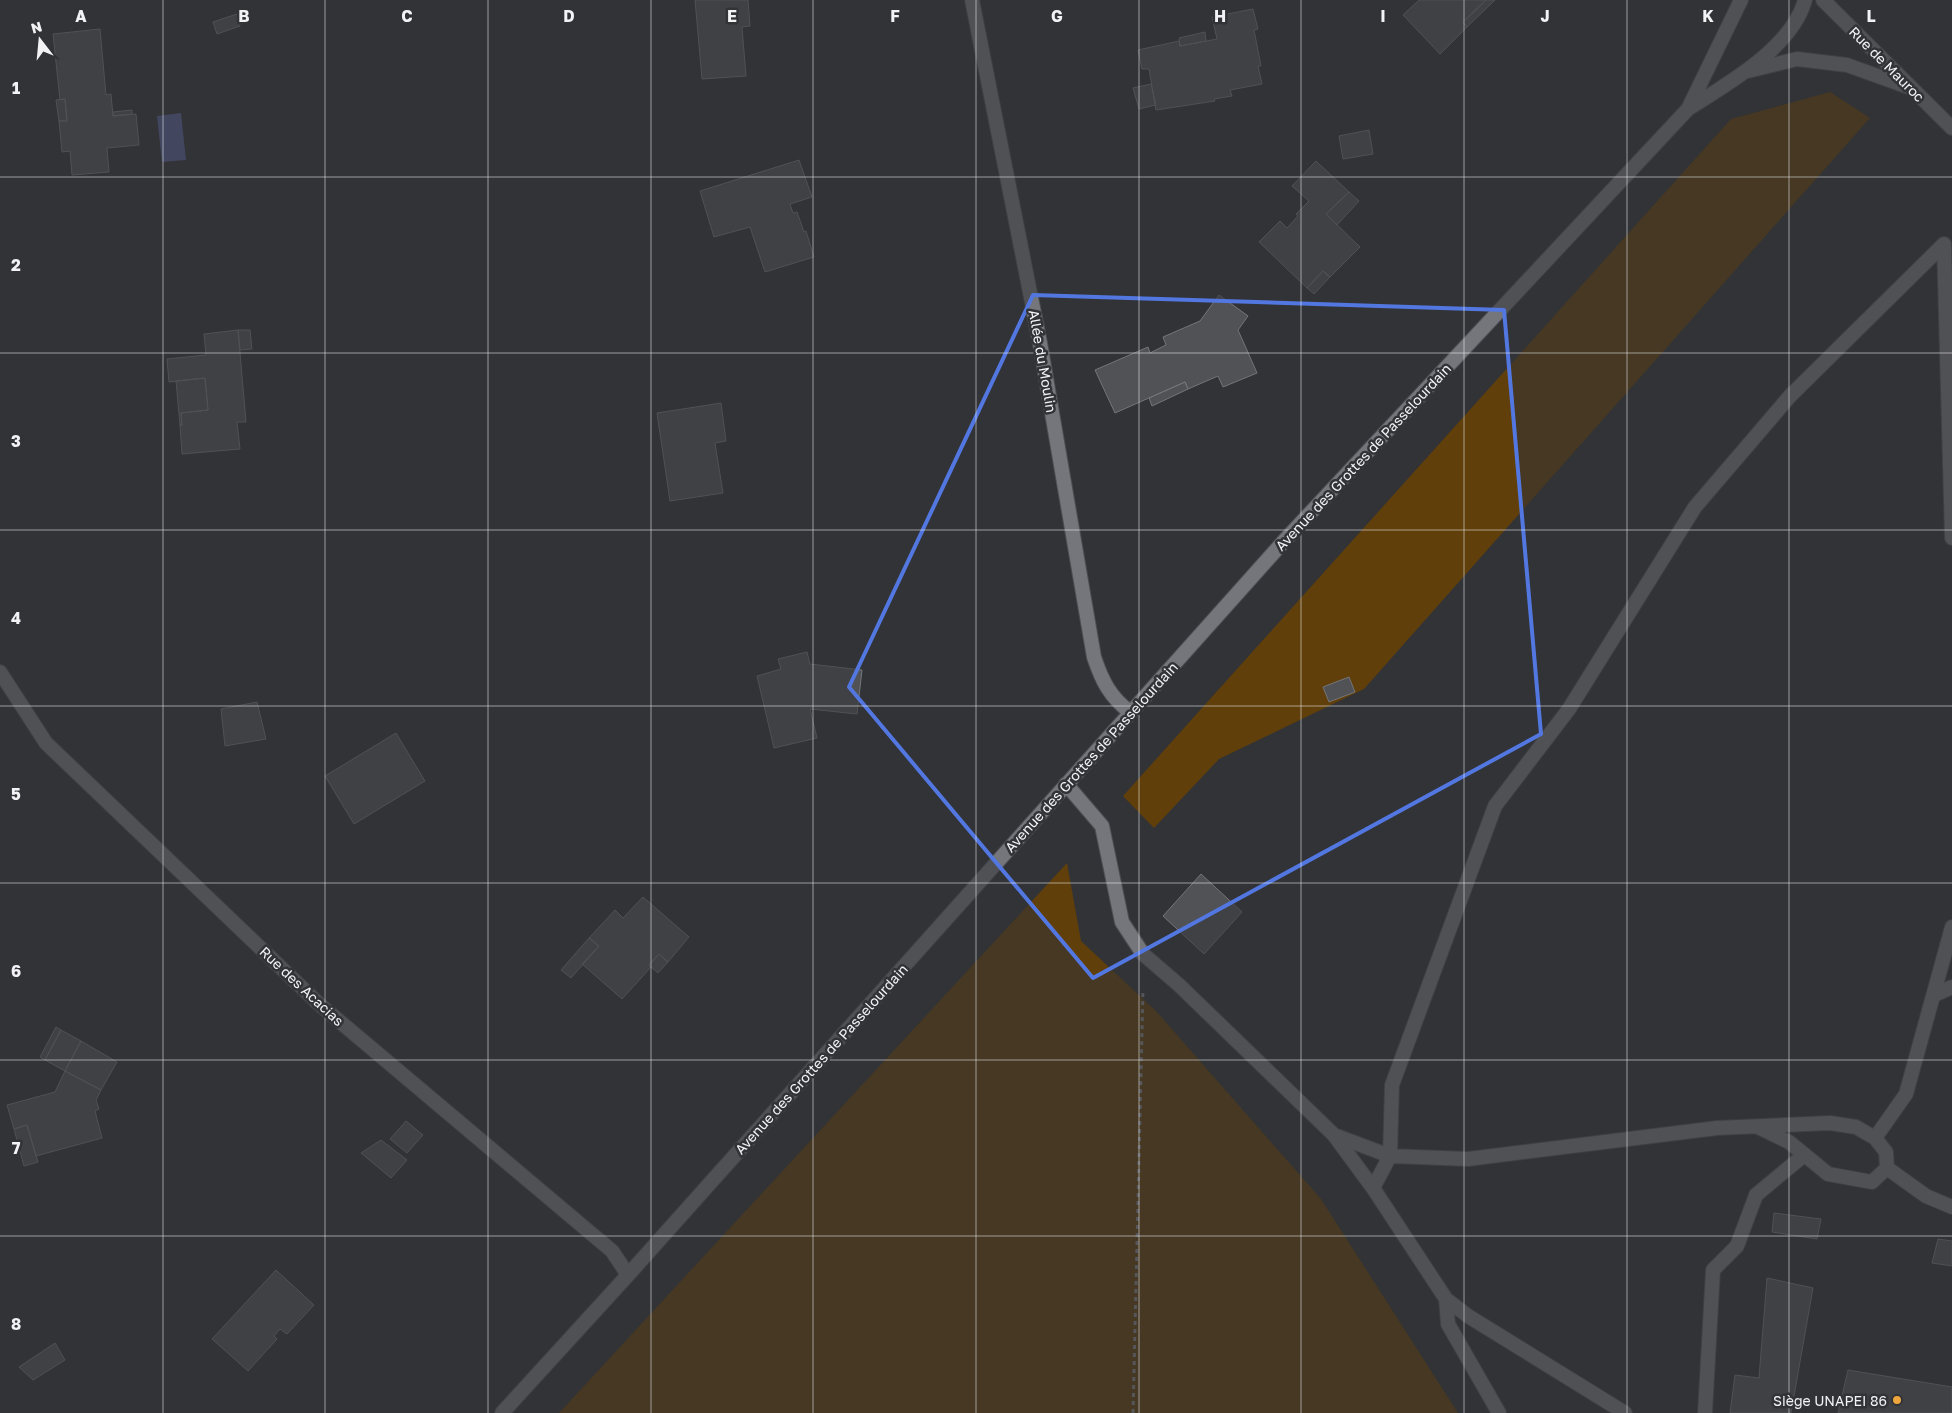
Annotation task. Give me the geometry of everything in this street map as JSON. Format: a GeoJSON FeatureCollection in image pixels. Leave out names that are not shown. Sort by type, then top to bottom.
{"type":"FeatureCollection","features":[{"type":"Feature","properties":{"kind":"street","name":"Allée du Moulin"},"geometry":{"type":"LineString","coordinates":[[972,0],[1040,343],[1094,657],[1102,680],[1118,703],[1130,712]]}},
{"type":"Feature","properties":{"kind":"street","name":"Avenue des Grottes de Passelourdain"},"geometry":{"type":"LineString","coordinates":[[1688,109],[1741,0]]}},
{"type":"Feature","properties":{"kind":"street","name":"Avenue des Grottes de Passelourdain"},"geometry":{"type":"LineString","coordinates":[[502,1413],[628,1275],[1285,540],[1688,109],[1747,71],[1790,31],[1805,0]]}},
{"type":"Feature","properties":{"kind":"street","name":"Rue de Mauroc"},"geometry":{"type":"LineString","coordinates":[[1822,0],[1952,128]]}},
{"type":"Feature","properties":{"kind":"street","name":"Avenue des Grottes de Passelourdain"},"geometry":{"type":"LineString","coordinates":[[1747,71],[1797,59],[1847,64],[1911,88]]}},
{"type":"Feature","properties":{"kind":"street"},"geometry":{"type":"LineString","coordinates":[[1373,1188],[1390,1156],[1392,1085],[1495,806],[1569,709],[1695,507],[1790,396],[1944,244],[1952,538]]}},
{"type":"Feature","properties":{"kind":"street","name":"Rue des Acacias"},"geometry":{"type":"LineString","coordinates":[[0,672],[46,743],[319,1004],[612,1251],[628,1275]]}},
{"type":"Feature","properties":{"kind":"street"},"geometry":{"type":"LineString","coordinates":[[1066,784],[1102,826],[1122,922],[1144,954],[1186,992],[1334,1136],[1373,1188],[1446,1299],[1468,1316],[1625,1413]]}},
{"type":"Feature","properties":{"kind":"street"},"geometry":{"type":"LineString","coordinates":[[1875,1138],[1906,1094],[1952,927]]}},
{"type":"Feature","properties":{"kind":"street"},"geometry":{"type":"LineString","coordinates":[[1934,995],[1952,987]]}},
{"type":"Feature","properties":{"kind":"street"},"geometry":{"type":"LineString","coordinates":[[1334,1136],[1390,1156],[1468,1159],[1717,1128],[1830,1123],[1856,1127],[1875,1138],[1886,1152],[1887,1168]]}},
{"type":"Feature","properties":{"kind":"street"},"geometry":{"type":"LineString","coordinates":[[1758,1127],[1789,1142],[1828,1174],[1872,1182],[1887,1168]]}},
{"type":"Feature","properties":{"kind":"street"},"geometry":{"type":"LineString","coordinates":[[1705,1413],[1713,1270],[1737,1246],[1756,1195],[1804,1155]]}},
{"type":"Feature","properties":{"kind":"street"},"geometry":{"type":"LineString","coordinates":[[1887,1168],[1926,1196],[1952,1207]]}},
{"type":"Feature","properties":{"kind":"street"},"geometry":{"type":"LineString","coordinates":[[1446,1299],[1448,1324],[1500,1413]]}},
{"type":"Feature","properties":{"kind":"path"},"geometry":{"type":"LineString","coordinates":[[1133,1413],[1144,954]]}},
{"type":"Feature","properties":{"kind":"highlighted area"},"geometry":{"type":"Polygon","coordinates":[[[1033,295],[1504,310],[1541,734],[1093,978],[849,687],[1033,295]]]}},
{"type":"Feature","properties":{"kind":"shaded area"},"geometry":{"type":"Polygon","coordinates":[[[1830,92],[1870,118],[1364,689],[1219,759],[1154,828],[1123,796],[1731,119],[1830,92]]]}},
{"type":"Feature","properties":{"kind":"shaded area"},"geometry":{"type":"Polygon","coordinates":[[[1067,863],[1081,941],[1156,1011],[1321,1199],[1458,1413],[559,1413],[1067,863]]]}},
{"type":"Feature","properties":{"kind":"water"},"geometry":{"type":"Polygon","coordinates":[[[181,113],[186,160],[162,162],[157,116],[181,113]]]}},
{"type":"Feature","properties":{"kind":"building"},"geometry":{"type":"Polygon","coordinates":[[[695,0],[748,0],[750,26],[742,27],[746,76],[702,79],[695,0]]]}},
{"type":"Feature","properties":{"kind":"building"},"geometry":{"type":"Polygon","coordinates":[[[1419,0],[1486,0],[1463,22],[1467,27],[1440,54],[1403,15],[1419,0]]]}},
{"type":"Feature","properties":{"kind":"building"},"geometry":{"type":"Polygon","coordinates":[[[1486,0],[1495,0],[1467,27],[1463,22],[1486,0]]]}},
{"type":"Feature","properties":{"kind":"building"},"geometry":{"type":"Polygon","coordinates":[[[1253,9],[1258,29],[1254,30],[1261,66],[1258,66],[1262,84],[1230,90],[1232,96],[1214,99],[1215,101],[1156,110],[1149,69],[1142,69],[1138,50],[1179,41],[1180,46],[1217,39],[1212,17],[1253,9]]]}},
{"type":"Feature","properties":{"kind":"building"},"geometry":{"type":"Polygon","coordinates":[[[237,14],[240,26],[217,34],[213,22],[237,14]]]}},
{"type":"Feature","properties":{"kind":"building"},"geometry":{"type":"Polygon","coordinates":[[[100,29],[106,95],[111,94],[113,116],[136,114],[139,145],[107,148],[109,172],[72,175],[70,151],[62,152],[59,121],[67,121],[65,99],[60,100],[53,34],[100,29]]]}},
{"type":"Feature","properties":{"kind":"building"},"geometry":{"type":"Polygon","coordinates":[[[1205,32],[1206,41],[1180,46],[1179,38],[1205,32]]]}},
{"type":"Feature","properties":{"kind":"building"},"geometry":{"type":"Polygon","coordinates":[[[1151,84],[1156,105],[1139,109],[1133,88],[1151,84]]]}},
{"type":"Feature","properties":{"kind":"building"},"geometry":{"type":"Polygon","coordinates":[[[65,99],[67,121],[59,121],[56,100],[65,99]]]}},
{"type":"Feature","properties":{"kind":"building"},"geometry":{"type":"Polygon","coordinates":[[[132,110],[132,114],[113,116],[113,112],[132,110]]]}},
{"type":"Feature","properties":{"kind":"building"},"geometry":{"type":"Polygon","coordinates":[[[1369,130],[1373,154],[1343,159],[1339,136],[1369,130]]]}},
{"type":"Feature","properties":{"kind":"building"},"geometry":{"type":"Polygon","coordinates":[[[799,160],[812,197],[790,204],[793,213],[797,212],[804,232],[806,231],[814,257],[765,272],[750,227],[714,237],[700,191],[799,160]]]}},
{"type":"Feature","properties":{"kind":"building"},"geometry":{"type":"Polygon","coordinates":[[[1316,161],[1349,192],[1326,214],[1360,247],[1330,277],[1323,271],[1307,288],[1259,242],[1280,221],[1287,228],[1298,216],[1296,214],[1309,201],[1292,186],[1316,161]]]}},
{"type":"Feature","properties":{"kind":"building"},"geometry":{"type":"Polygon","coordinates":[[[1349,192],[1359,201],[1337,225],[1326,214],[1349,192]]]}},
{"type":"Feature","properties":{"kind":"building"},"geometry":{"type":"Polygon","coordinates":[[[1323,271],[1330,277],[1314,294],[1307,288],[1323,271]]]}},
{"type":"Feature","properties":{"kind":"building"},"geometry":{"type":"Polygon","coordinates":[[[1219,295],[1248,316],[1238,330],[1257,373],[1223,387],[1218,376],[1188,389],[1185,382],[1115,413],[1095,370],[1148,347],[1150,353],[1166,345],[1163,337],[1200,321],[1219,295]]]}},
{"type":"Feature","properties":{"kind":"building"},"geometry":{"type":"Polygon","coordinates":[[[238,330],[246,422],[237,422],[240,449],[182,454],[181,413],[208,410],[205,378],[169,382],[167,359],[206,355],[204,334],[238,330]]]}},
{"type":"Feature","properties":{"kind":"building"},"geometry":{"type":"Polygon","coordinates":[[[238,330],[250,330],[252,349],[240,350],[238,330]]]}},
{"type":"Feature","properties":{"kind":"building"},"geometry":{"type":"Polygon","coordinates":[[[205,378],[208,410],[181,413],[182,425],[180,425],[176,381],[205,378]]]}},
{"type":"Feature","properties":{"kind":"building"},"geometry":{"type":"Polygon","coordinates":[[[1185,382],[1188,389],[1152,406],[1149,398],[1185,382]]]}},
{"type":"Feature","properties":{"kind":"building"},"geometry":{"type":"Polygon","coordinates":[[[721,403],[726,441],[715,443],[723,493],[670,501],[657,413],[721,403]]]}},
{"type":"Feature","properties":{"kind":"building"},"geometry":{"type":"Polygon","coordinates":[[[807,652],[810,664],[862,670],[857,714],[810,709],[817,738],[774,748],[757,676],[781,669],[778,659],[807,652]]]}},
{"type":"Feature","properties":{"kind":"building"},"geometry":{"type":"Polygon","coordinates":[[[1349,677],[1355,692],[1329,702],[1323,687],[1349,677]]]}},
{"type":"Feature","properties":{"kind":"building"},"geometry":{"type":"Polygon","coordinates":[[[257,702],[266,739],[225,746],[221,709],[257,702]]]}},
{"type":"Feature","properties":{"kind":"building"},"geometry":{"type":"Polygon","coordinates":[[[396,733],[425,781],[354,824],[325,776],[396,733]]]}},
{"type":"Feature","properties":{"kind":"building"},"geometry":{"type":"Polygon","coordinates":[[[1201,874],[1242,912],[1204,954],[1163,916],[1201,874]]]}},
{"type":"Feature","properties":{"kind":"building"},"geometry":{"type":"Polygon","coordinates":[[[643,897],[689,937],[668,962],[659,954],[649,965],[651,967],[622,999],[582,964],[599,946],[589,938],[615,910],[623,918],[643,897]]]}},
{"type":"Feature","properties":{"kind":"building"},"geometry":{"type":"Polygon","coordinates":[[[589,938],[599,946],[571,978],[561,970],[589,938]]]}},
{"type":"Feature","properties":{"kind":"building"},"geometry":{"type":"Polygon","coordinates":[[[659,954],[668,962],[658,973],[649,965],[659,954]]]}},
{"type":"Feature","properties":{"kind":"building"},"geometry":{"type":"Polygon","coordinates":[[[56,1027],[61,1030],[45,1060],[40,1057],[56,1027]]]}},
{"type":"Feature","properties":{"kind":"building"},"geometry":{"type":"Polygon","coordinates":[[[61,1030],[81,1041],[65,1071],[45,1060],[61,1030]]]}},
{"type":"Feature","properties":{"kind":"building"},"geometry":{"type":"Polygon","coordinates":[[[81,1041],[117,1062],[101,1090],[65,1071],[81,1041]]]}},
{"type":"Feature","properties":{"kind":"building"},"geometry":{"type":"Polygon","coordinates":[[[65,1071],[101,1090],[96,1100],[99,1109],[95,1111],[102,1138],[36,1156],[27,1125],[14,1129],[7,1105],[55,1092],[65,1071]]]}},
{"type":"Feature","properties":{"kind":"building"},"geometry":{"type":"Polygon","coordinates":[[[406,1121],[423,1135],[407,1153],[390,1139],[406,1121]]]}},
{"type":"Feature","properties":{"kind":"building"},"geometry":{"type":"Polygon","coordinates":[[[27,1125],[38,1162],[24,1166],[14,1129],[27,1125]]]}},
{"type":"Feature","properties":{"kind":"building"},"geometry":{"type":"Polygon","coordinates":[[[381,1140],[407,1160],[391,1178],[361,1153],[381,1140]]]}},
{"type":"Feature","properties":{"kind":"building"},"geometry":{"type":"Polygon","coordinates":[[[1774,1213],[1821,1219],[1817,1239],[1772,1232],[1774,1213]]]}},
{"type":"Feature","properties":{"kind":"building"},"geometry":{"type":"Polygon","coordinates":[[[1938,1239],[1952,1241],[1952,1266],[1932,1263],[1938,1239]]]}},
{"type":"Feature","properties":{"kind":"building"},"geometry":{"type":"Polygon","coordinates":[[[276,1270],[314,1305],[287,1334],[280,1329],[274,1336],[277,1339],[248,1371],[212,1339],[276,1270]]]}},
{"type":"Feature","properties":{"kind":"building"},"geometry":{"type":"Polygon","coordinates":[[[1767,1278],[1813,1288],[1791,1413],[1730,1413],[1735,1375],[1759,1378],[1767,1278]]]}},
{"type":"Feature","properties":{"kind":"building"},"geometry":{"type":"Polygon","coordinates":[[[55,1343],[65,1360],[33,1380],[19,1367],[55,1343]]]}},
{"type":"Feature","properties":{"kind":"building","name":"Siège UNAPEI 86"},"geometry":{"type":"Polygon","coordinates":[[[1848,1370],[1952,1387],[1952,1413],[1838,1413],[1848,1370]]]}},
{"type":"Feature","properties":{"kind":"place","name":"Siège UNAPEI 86"},"geometry":{"type":"Point","coordinates":[1897,1400]}}]}
